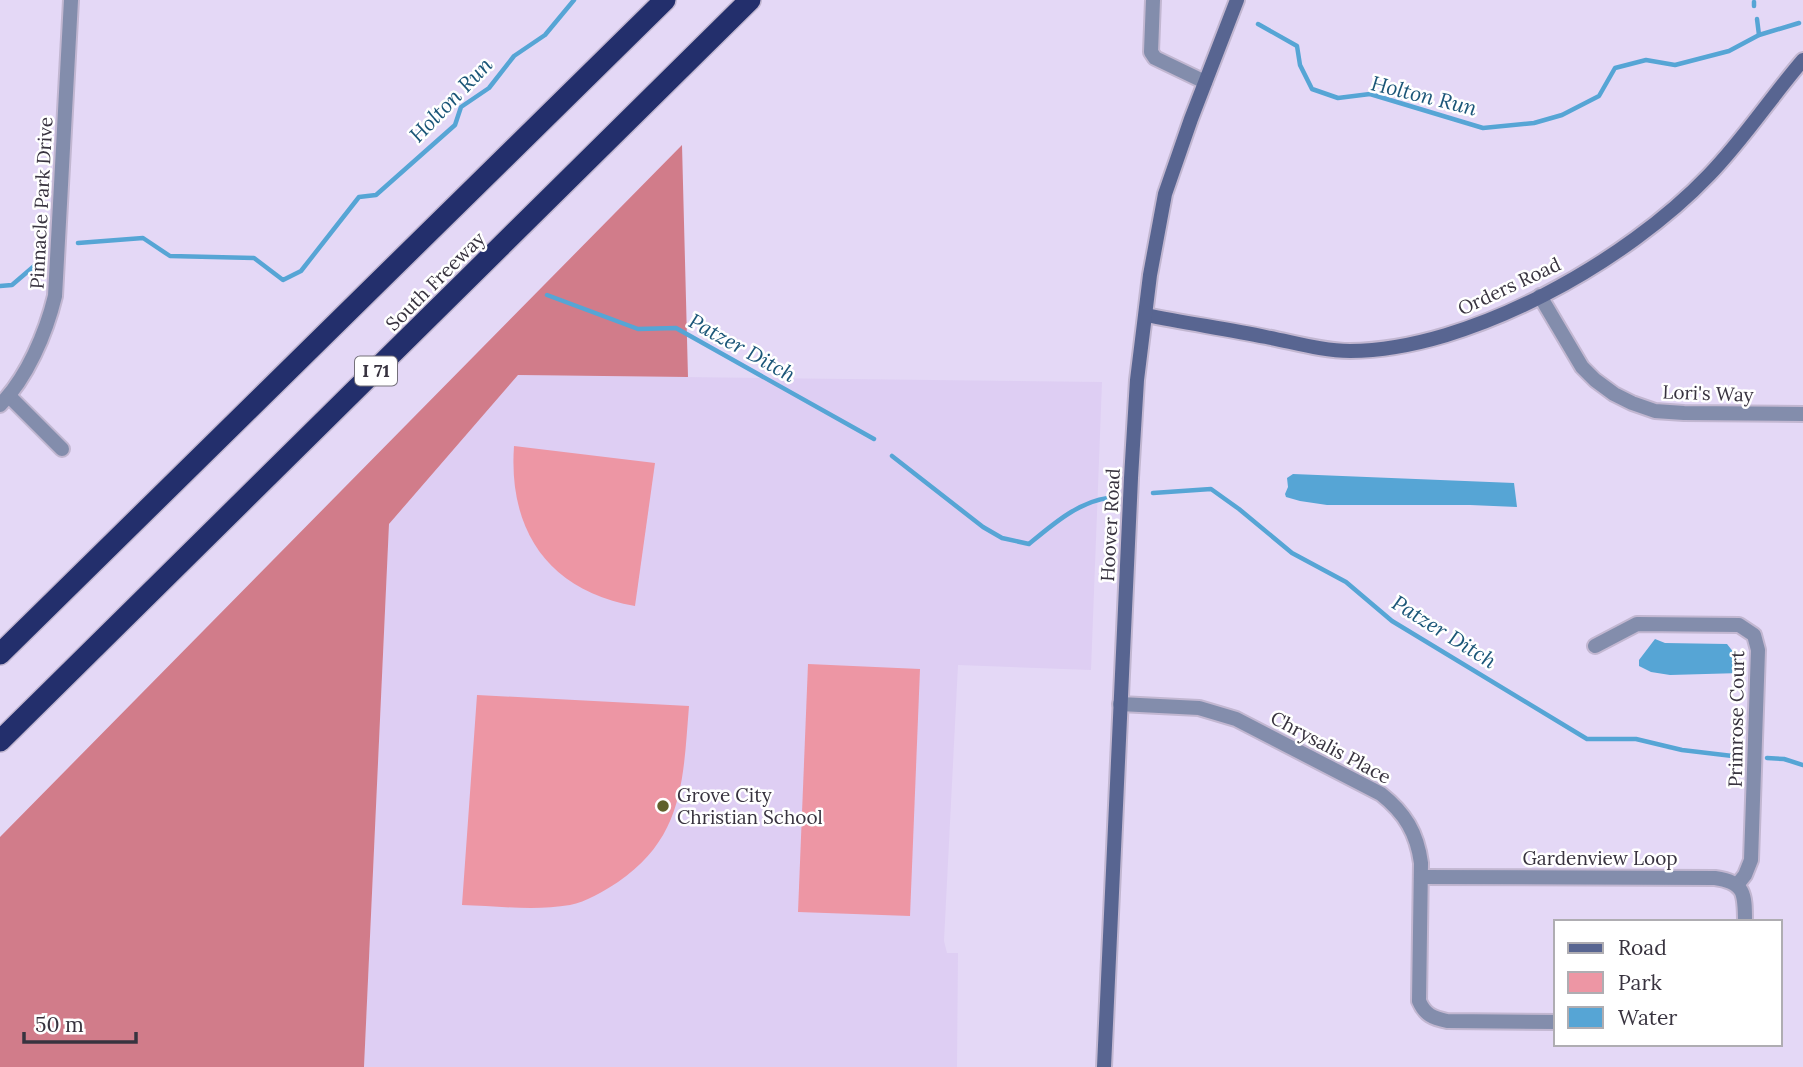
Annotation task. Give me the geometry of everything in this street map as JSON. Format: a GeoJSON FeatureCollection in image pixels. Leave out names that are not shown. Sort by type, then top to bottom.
{"type":"FeatureCollection","features":[{"type":"Feature","properties":{"kind":"highway","name":"South Freeway"},"geometry":{"type":"LineString","coordinates":[[0,654],[664,0]]}},
{"type":"Feature","properties":{"kind":"highway","name":"South Freeway"},"geometry":{"type":"LineString","coordinates":[[0,741],[750,0]]}},
{"type":"Feature","properties":{"kind":"main road","name":"Hoover Road"},"geometry":{"type":"LineString","coordinates":[[1104,1067],[1137,380],[1160,214],[1205,82],[1237,0]]}},
{"type":"Feature","properties":{"kind":"main road","name":"Orders Road"},"geometry":{"type":"LineString","coordinates":[[1146,316],[1326,348],[1365,350],[1423,341],[1500,315],[1599,263],[1642,234],[1709,176],[1803,60]]}},
{"type":"Feature","properties":{"kind":"street","name":"Pinnacle Park Drive"},"geometry":{"type":"LineString","coordinates":[[4,401],[39,345],[55,296],[71,0]]}},
{"type":"Feature","properties":{"kind":"street"},"geometry":{"type":"LineString","coordinates":[[1153,0],[1151,52],[1154,58],[1205,82]]}},
{"type":"Feature","properties":{"kind":"street","name":"Lori's Way"},"geometry":{"type":"LineString","coordinates":[[1540,296],[1582,367],[1614,394],[1632,403],[1655,411],[1803,414]]}},
{"type":"Feature","properties":{"kind":"street"},"geometry":{"type":"LineString","coordinates":[[4,401],[62,449]]}},
{"type":"Feature","properties":{"kind":"street","name":"Primrose Court"},"geometry":{"type":"LineString","coordinates":[[1595,646],[1637,624],[1739,625],[1754,635],[1758,650],[1751,860],[1737,885]]}},
{"type":"Feature","properties":{"kind":"street","name":"Chrysalis Place"},"geometry":{"type":"LineString","coordinates":[[1121,704],[1199,708],[1236,719],[1381,794],[1397,807],[1410,824],[1418,844],[1421,877],[1419,1001],[1424,1012],[1433,1018],[1447,1021],[1554,1021]]}},
{"type":"Feature","properties":{"kind":"street","name":"Gardenview Loop"},"geometry":{"type":"LineString","coordinates":[[1421,877],[1715,878],[1732,880],[1737,885]]}},
{"type":"Feature","properties":{"kind":"street"},"geometry":{"type":"LineString","coordinates":[[1737,885],[1745,902],[1745,920]]}},
{"type":"Feature","properties":{"kind":"shaded area"},"geometry":{"type":"Polygon","coordinates":[[[682,145],[688,377],[518,375],[389,524],[364,1067],[0,1067],[0,837],[682,145]]]}},
{"type":"Feature","properties":{"kind":"shaded area","name":"Grove City Christian School"},"geometry":{"type":"Polygon","coordinates":[[[518,375],[1102,382],[1091,670],[958,665],[944,941],[947,953],[958,953],[957,1067],[364,1067],[389,524],[518,375]]]}},
{"type":"Feature","properties":{"kind":"green space"},"geometry":{"type":"Polygon","coordinates":[[[514,446],[655,463],[635,606],[579,587],[557,571],[540,552],[527,530],[518,505],[514,446]]]}},
{"type":"Feature","properties":{"kind":"green space"},"geometry":{"type":"Polygon","coordinates":[[[808,664],[920,669],[910,916],[798,912],[808,664]]]}},
{"type":"Feature","properties":{"kind":"green space"},"geometry":{"type":"Polygon","coordinates":[[[477,695],[689,706],[685,758],[676,805],[656,846],[640,865],[601,892],[570,905],[530,908],[462,905],[477,695]]]}},
{"type":"Feature","properties":{"kind":"water"},"geometry":{"type":"Polygon","coordinates":[[[1293,474],[1514,483],[1517,507],[1327,505],[1286,497],[1287,478],[1293,474]]]}},
{"type":"Feature","properties":{"kind":"water"},"geometry":{"type":"Polygon","coordinates":[[[1655,639],[1665,643],[1727,644],[1738,658],[1741,673],[1670,675],[1651,672],[1639,666],[1639,660],[1655,639]]]}},
{"type":"Feature","properties":{"kind":"waterway","name":"Patzer Ditch"},"geometry":{"type":"LineString","coordinates":[[78,243],[143,238],[170,256],[254,258],[283,280],[301,271],[359,197],[376,195],[455,125],[461,107],[489,88],[514,56],[545,35],[574,0]]}},
{"type":"Feature","properties":{"kind":"waterway"},"geometry":{"type":"LineString","coordinates":[[1757,19],[1759,35]]}},
{"type":"Feature","properties":{"kind":"waterway","name":"Holton Run"},"geometry":{"type":"LineString","coordinates":[[1258,24],[1297,46],[1300,65],[1312,89],[1338,98],[1370,94],[1483,128],[1534,123],[1562,115],[1599,96],[1615,68],[1646,60],[1675,65],[1729,51],[1759,35],[1799,23]]}},
{"type":"Feature","properties":{"kind":"waterway","name":"Patzer Ditch"},"geometry":{"type":"LineString","coordinates":[[0,286],[12,285],[40,261]]}},
{"type":"Feature","properties":{"kind":"waterway","name":"Patzer Ditch"},"geometry":{"type":"LineString","coordinates":[[547,295],[638,329],[676,328],[874,439]]}},
{"type":"Feature","properties":{"kind":"waterway","name":"Patzer Ditch"},"geometry":{"type":"LineString","coordinates":[[892,456],[983,527],[1002,538],[1029,544],[1076,509],[1108,498]]}},
{"type":"Feature","properties":{"kind":"waterway","name":"Patzer Ditch"},"geometry":{"type":"LineString","coordinates":[[1153,493],[1211,489],[1292,553],[1346,582],[1392,621],[1587,739],[1636,739],[1682,750],[1741,757]]}},
{"type":"Feature","properties":{"kind":"waterway","name":"Patzer Ditch"},"geometry":{"type":"LineString","coordinates":[[1767,758],[1784,759],[1803,765]]}},
{"type":"Feature","properties":{"kind":"place","name":"Grove City Christian School"},"geometry":{"type":"Point","coordinates":[663,806]}}]}
